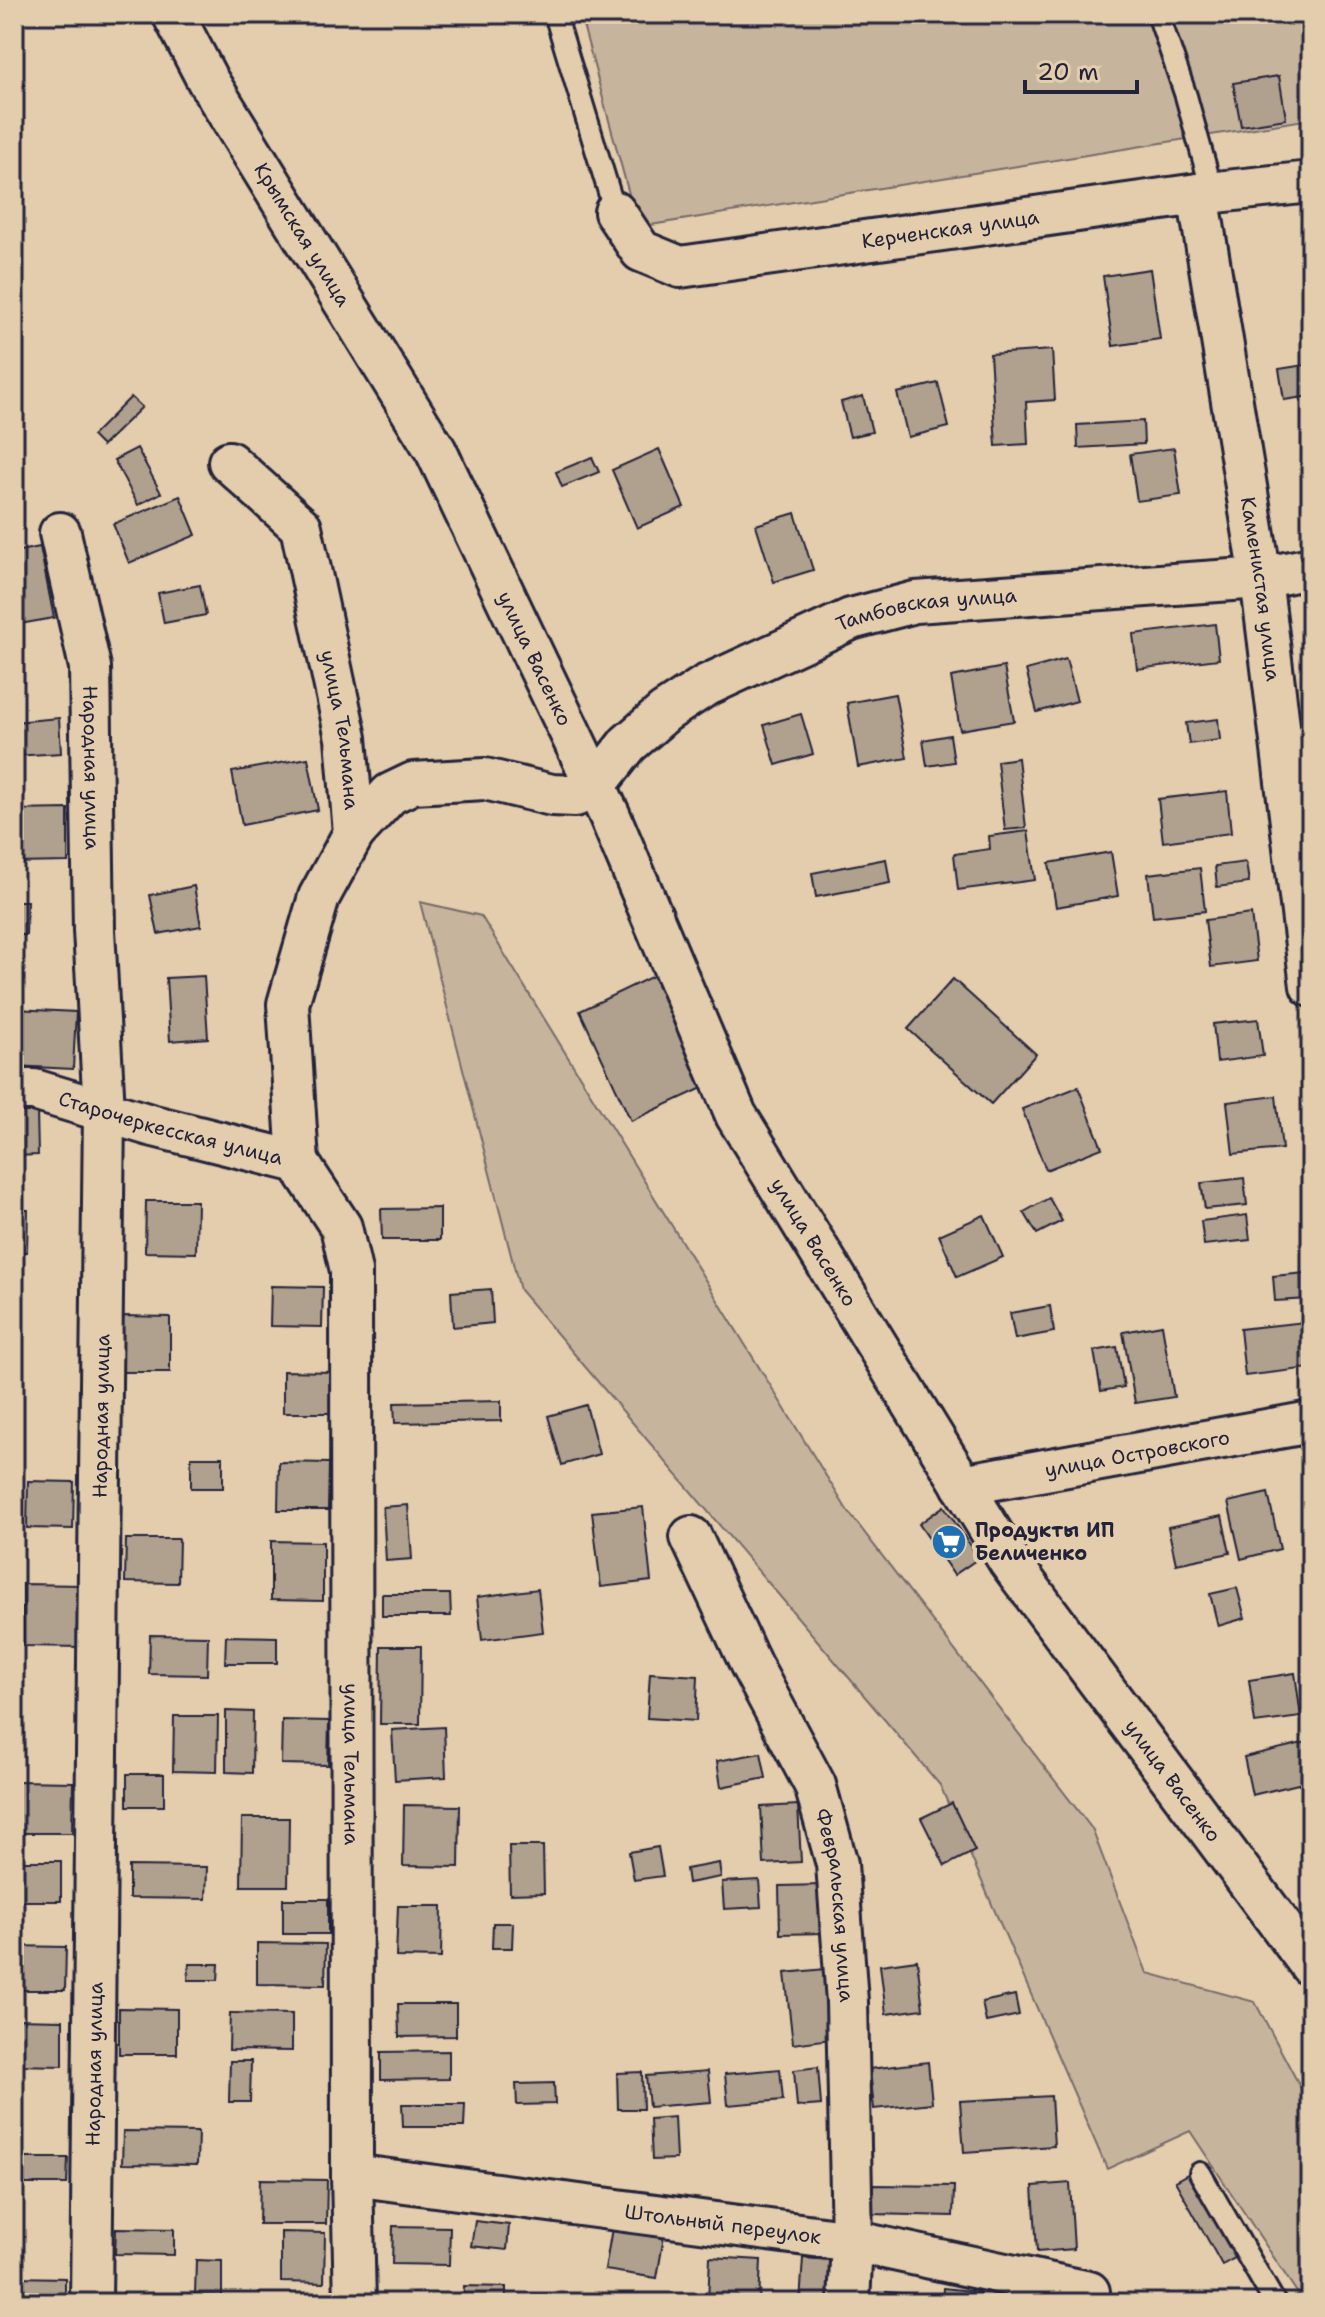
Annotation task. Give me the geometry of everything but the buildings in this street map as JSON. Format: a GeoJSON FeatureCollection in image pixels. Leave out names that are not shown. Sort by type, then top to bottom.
{"type":"FeatureCollection","features":[{"type":"Feature","properties":{"kind":"street","name":"Крымская улица"},"geometry":{"type":"LineString","coordinates":[[173,14],[208,81],[436,451]]}},
{"type":"Feature","properties":{"kind":"street","name":"Керченская улица"},"geometry":{"type":"LineString","coordinates":[[615,212],[641,251],[680,267],[1311,182]]}},
{"type":"Feature","properties":{"kind":"street","name":"Каменистая улица"},"geometry":{"type":"LineString","coordinates":[[1206,194],[1261,578],[1311,986]]}},
{"type":"Feature","properties":{"kind":"street","name":"улица Васенко"},"geometry":{"type":"LineString","coordinates":[[436,451],[595,786],[736,1115],[1009,1561],[1311,1966]]}},
{"type":"Feature","properties":{"kind":"street","name":"улица Тельмана"},"geometry":{"type":"LineString","coordinates":[[229,462],[301,527],[346,738],[354,833],[319,897],[288,1004],[298,1162]]}},
{"type":"Feature","properties":{"kind":"street","name":"Народная улица"},"geometry":{"type":"LineString","coordinates":[[60,533],[90,667],[94,930],[104,1110],[91,2303]]}},
{"type":"Feature","properties":{"kind":"street","name":"Тамбовская улица"},"geometry":{"type":"LineString","coordinates":[[595,786],[628,744],[691,694],[851,619],[915,602],[1261,578],[1311,568]]}},
{"type":"Feature","properties":{"kind":"street"},"geometry":{"type":"LineString","coordinates":[[354,833],[390,794],[413,783],[485,779],[552,795],[575,796],[595,786]]}},
{"type":"Feature","properties":{"kind":"street","name":"Старочеркесская улица"},"geometry":{"type":"LineString","coordinates":[[14,1090],[34,1090],[150,1125],[298,1162],[341,1227]]}},
{"type":"Feature","properties":{"kind":"street","name":"улица Тельмана"},"geometry":{"type":"LineString","coordinates":[[341,1227],[351,1271],[352,2175],[355,2303]]}},
{"type":"Feature","properties":{"kind":"street","name":"улица Островского"},"geometry":{"type":"LineString","coordinates":[[962,1485],[1311,1422]]}},
{"type":"Feature","properties":{"kind":"street","name":"Февральская улица"},"geometry":{"type":"LineString","coordinates":[[691,1537],[751,1665],[815,1785],[837,1864],[847,2002],[852,2241],[849,2303]]}},
{"type":"Feature","properties":{"kind":"street","name":"Штольный переулок"},"geometry":{"type":"LineString","coordinates":[[352,2175],[852,2241],[1090,2298]]}},
{"type":"Feature","properties":{"kind":"lane"},"geometry":{"type":"LineString","coordinates":[[555,14],[615,212]]}},
{"type":"Feature","properties":{"kind":"lane"},"geometry":{"type":"LineString","coordinates":[[1158,14],[1186,96],[1206,194]]}},
{"type":"Feature","properties":{"kind":"lane"},"geometry":{"type":"LineString","coordinates":[[1200,2173],[1275,2303]]}},
{"type":"Feature","properties":{"kind":"shaded area"},"geometry":{"type":"Polygon","coordinates":[[[580,14],[1311,14],[1311,119],[638,227],[580,14]]]}},
{"type":"Feature","properties":{"kind":"shaded area"},"geometry":{"type":"Polygon","coordinates":[[[420,902],[481,916],[847,1510],[1092,1829],[1147,1973],[1255,2002],[1311,2107],[1311,2303],[1304,2303],[1190,2131],[1107,2169],[940,1785],[520,1290],[420,902]]]}},
{"type":"Feature","properties":{"kind":"place","name":"Продукты ИП Беличенко"},"geometry":{"type":"Point","coordinates":[949,1542]}}]}
